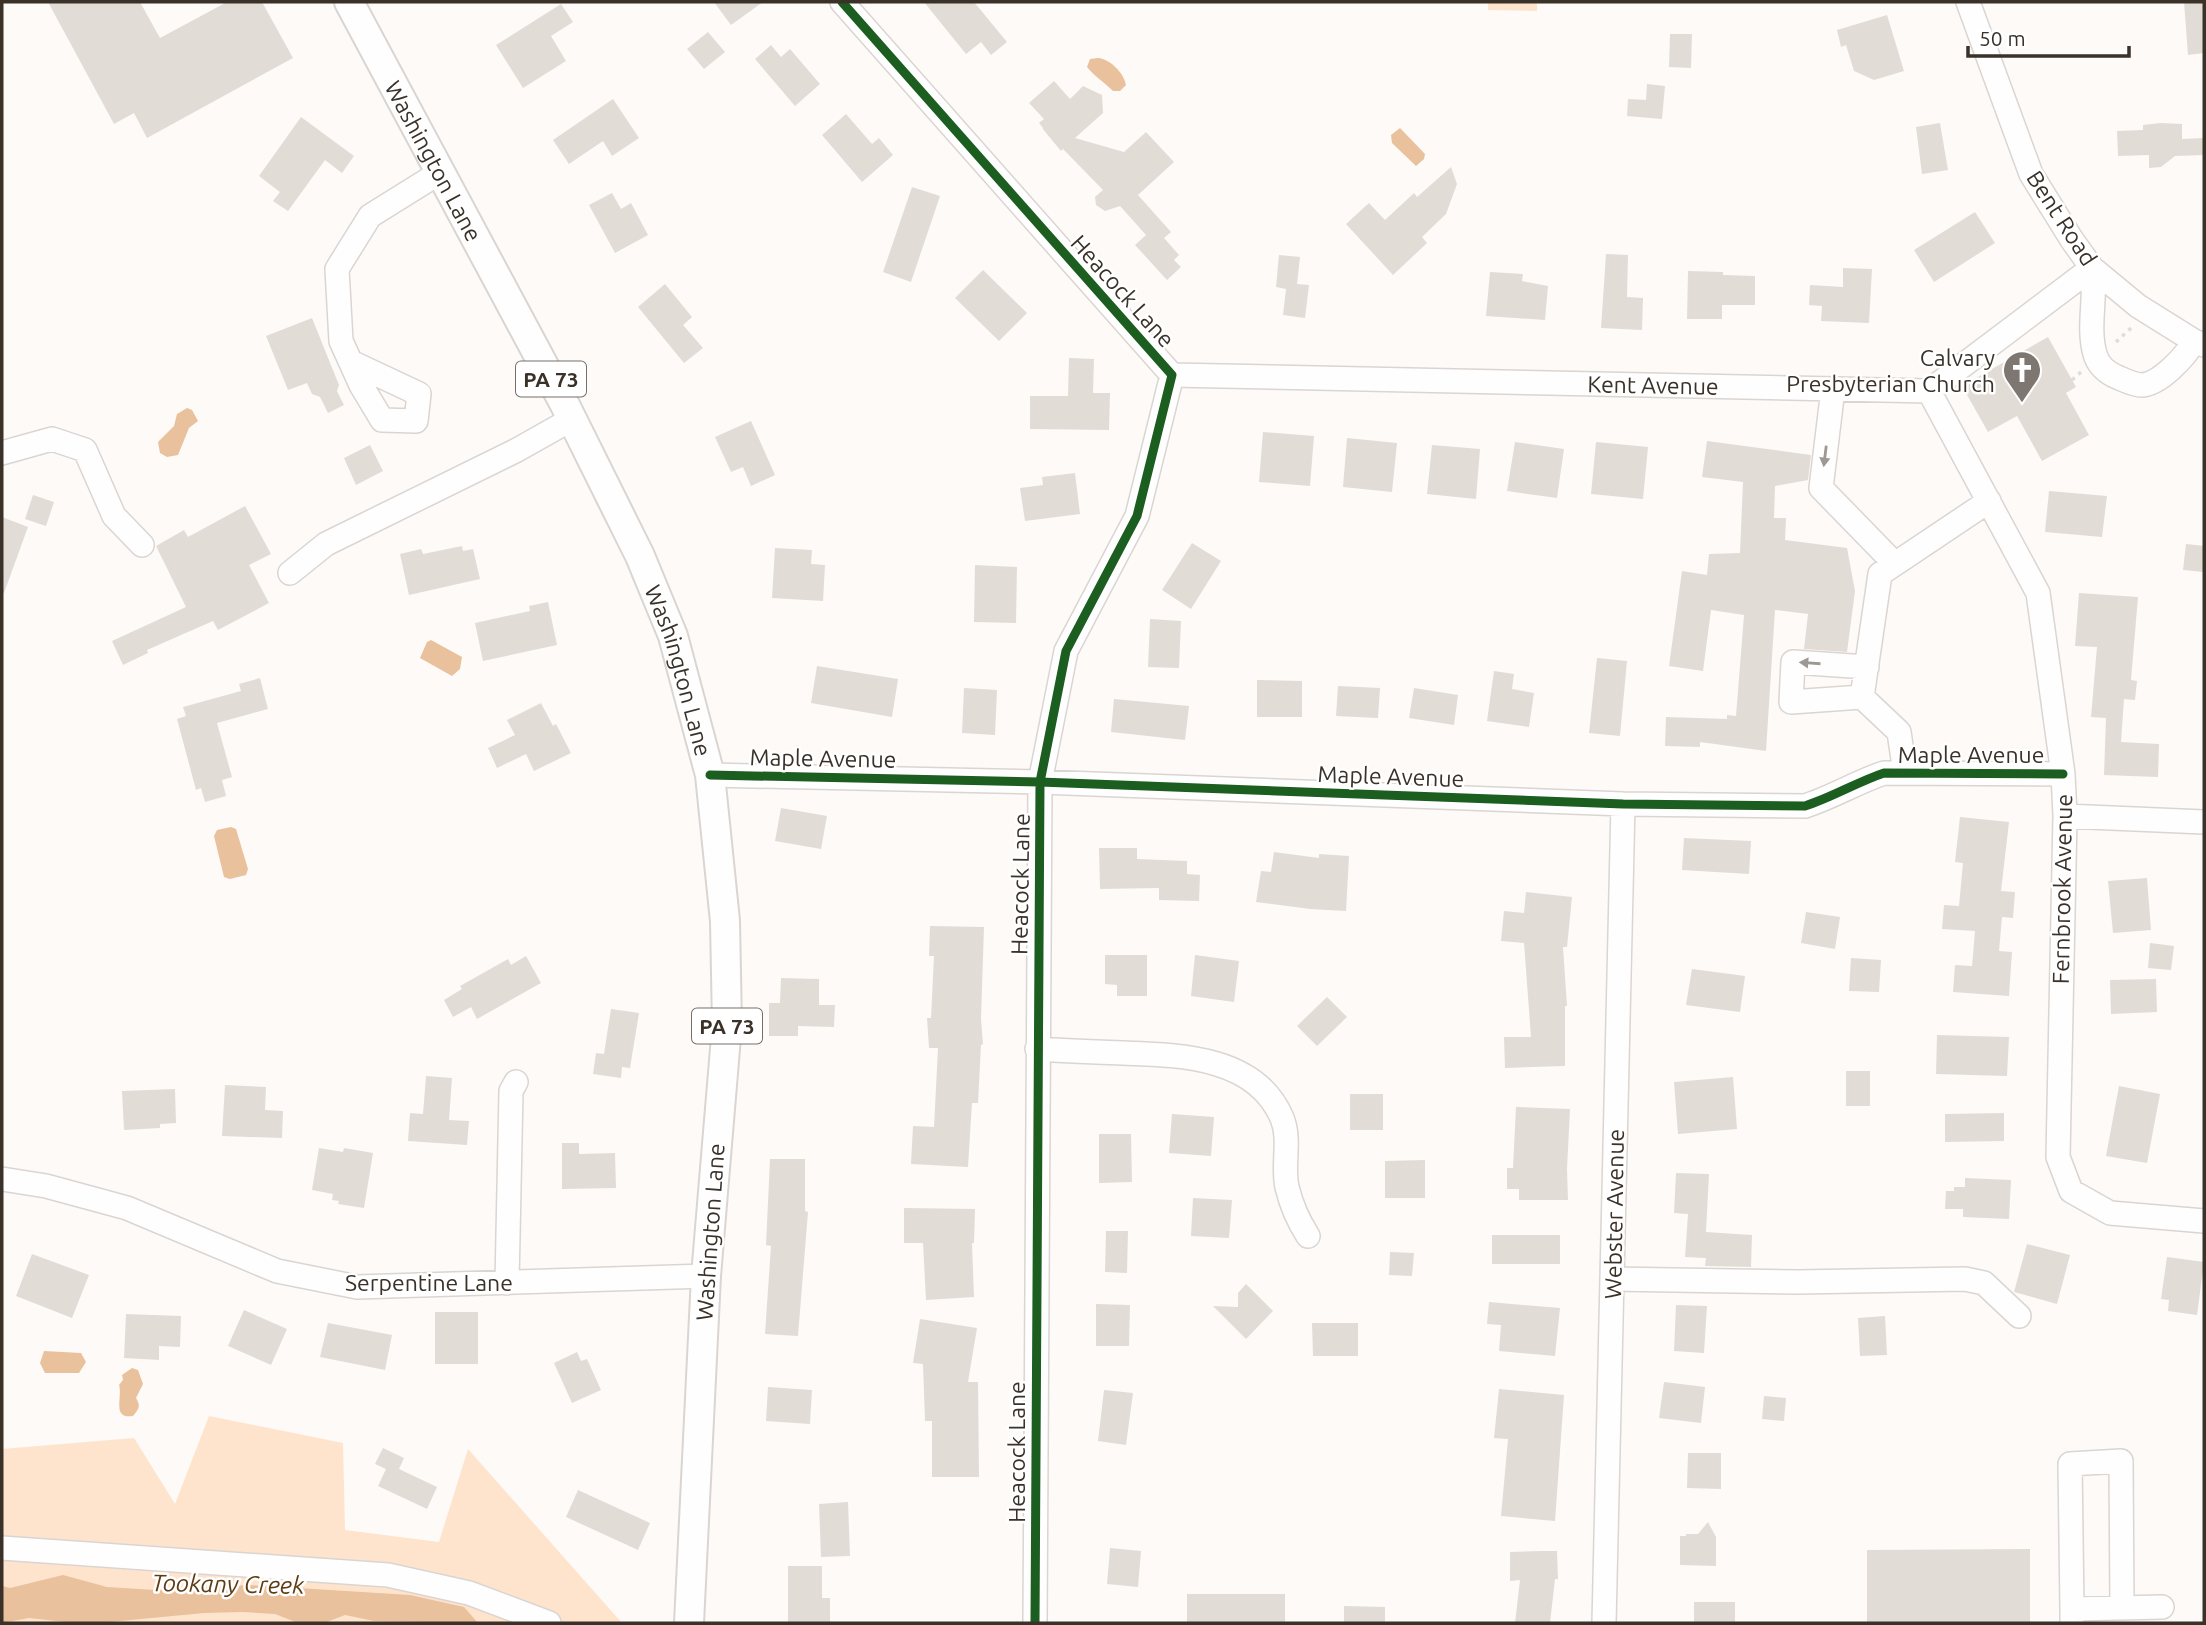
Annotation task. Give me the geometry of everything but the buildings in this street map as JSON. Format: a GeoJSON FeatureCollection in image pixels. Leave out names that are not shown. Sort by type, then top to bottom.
{"type":"FeatureCollection","features":[{"type":"Feature","properties":{"kind":"main road","name":"Washington Lane"},"geometry":{"type":"LineString","coordinates":[[349,2],[572,419],[640,556],[673,636],[710,775],[725,921],[727,1025],[706,1276],[689,1623]]}},
{"type":"Feature","properties":{"kind":"street","name":"Heacock Lane"},"geometry":{"type":"LineString","coordinates":[[842,2],[1172,375],[1137,516],[1066,651],[1040,782],[1035,1623]]}},
{"type":"Feature","properties":{"kind":"street","name":"Bent Road"},"geometry":{"type":"LineString","coordinates":[[1968,2],[2031,174],[2072,240],[2092,268],[2138,306],[2199,343]]}},
{"type":"Feature","properties":{"kind":"street"},"geometry":{"type":"LineString","coordinates":[[351,362],[341,341],[337,269],[370,216],[439,173]]}},
{"type":"Feature","properties":{"kind":"street"},"geometry":{"type":"LineString","coordinates":[[1929,391],[2092,268],[2095,283],[2091,339],[2096,358],[2108,373],[2141,386],[2154,382],[2199,343]]}},
{"type":"Feature","properties":{"kind":"street","name":"Kent Avenue"},"geometry":{"type":"LineString","coordinates":[[1172,375],[1929,391]]}},
{"type":"Feature","properties":{"kind":"street"},"geometry":{"type":"LineString","coordinates":[[1833,389],[1821,488],[1895,564]]}},
{"type":"Feature","properties":{"kind":"street","name":"Fernbrook Avenue"},"geometry":{"type":"LineString","coordinates":[[1929,391],[2038,593],[2063,775],[2065,816],[2058,1157],[2071,1191],[2110,1213],[2204,1221]]}},
{"type":"Feature","properties":{"kind":"street"},"geometry":{"type":"LineString","coordinates":[[290,573],[326,544],[517,450],[572,419]]}},
{"type":"Feature","properties":{"kind":"street"},"geometry":{"type":"LineString","coordinates":[[2,453],[52,439],[85,450],[114,516],[142,545]]}},
{"type":"Feature","properties":{"kind":"street"},"geometry":{"type":"LineString","coordinates":[[1862,697],[1880,574],[1989,501]]}},
{"type":"Feature","properties":{"kind":"street"},"geometry":{"type":"LineString","coordinates":[[1867,667],[1793,662],[1791,702],[1862,697],[1899,732],[1905,773]]}},
{"type":"Feature","properties":{"kind":"street","name":"Maple Avenue"},"geometry":{"type":"LineString","coordinates":[[710,775],[1040,782],[1623,804],[1805,806],[1884,773],[2063,775]]}},
{"type":"Feature","properties":{"kind":"street","name":"Webster Avenue"},"geometry":{"type":"LineString","coordinates":[[1604,1623],[1623,804]]}},
{"type":"Feature","properties":{"kind":"street"},"geometry":{"type":"LineString","coordinates":[[2065,816],[2204,822]]}},
{"type":"Feature","properties":{"kind":"street"},"geometry":{"type":"LineString","coordinates":[[1037,1049],[1182,1055],[1223,1066],[1242,1075],[1266,1095],[1283,1120],[1287,1186],[1299,1221],[1308,1236]]}},
{"type":"Feature","properties":{"kind":"street"},"geometry":{"type":"LineString","coordinates":[[507,1283],[511,1091],[516,1083]]}},
{"type":"Feature","properties":{"kind":"street","name":"Serpentine Lane"},"geometry":{"type":"LineString","coordinates":[[2,1179],[46,1186],[127,1208],[277,1271],[357,1287],[706,1276]]}},
{"type":"Feature","properties":{"kind":"street"},"geometry":{"type":"LineString","coordinates":[[1612,1279],[1799,1282],[1965,1279],[1984,1283],[2019,1316]]}},
{"type":"Feature","properties":{"kind":"street"},"geometry":{"type":"LineString","coordinates":[[2122,1607],[2121,1461],[2070,1464],[2072,1616],[2122,1607],[2162,1606]]}},
{"type":"Feature","properties":{"kind":"street"},"geometry":{"type":"LineString","coordinates":[[2,1548],[387,1575],[469,1593],[549,1623]]}},
{"type":"Feature","properties":{"kind":"shaded area"},"geometry":{"type":"Polygon","coordinates":[[[1488,2],[1537,2],[1537,11],[1488,10],[1488,2]]]}},
{"type":"Feature","properties":{"kind":"shaded area"},"geometry":{"type":"Polygon","coordinates":[[[1098,58],[1112,64],[1119,71],[1126,85],[1120,91],[1113,91],[1087,67],[1090,59],[1098,58]]]}},
{"type":"Feature","properties":{"kind":"shaded area"},"geometry":{"type":"Polygon","coordinates":[[[1400,128],[1425,154],[1424,159],[1416,166],[1392,143],[1391,135],[1400,128]]]}},
{"type":"Feature","properties":{"kind":"shaded area"},"geometry":{"type":"Polygon","coordinates":[[[187,408],[192,410],[198,421],[189,428],[178,455],[167,457],[160,453],[158,442],[174,426],[177,414],[187,408]]]}},
{"type":"Feature","properties":{"kind":"shaded area"},"geometry":{"type":"Polygon","coordinates":[[[431,640],[462,657],[460,669],[452,676],[420,658],[427,642],[431,640]]]}},
{"type":"Feature","properties":{"kind":"shaded area"},"geometry":{"type":"Polygon","coordinates":[[[231,827],[236,829],[248,869],[246,875],[230,879],[224,877],[214,836],[217,830],[231,827]]]}},
{"type":"Feature","properties":{"kind":"shaded area"},"geometry":{"type":"Polygon","coordinates":[[[44,1351],[81,1353],[86,1362],[79,1373],[45,1373],[40,1363],[44,1351]]]}},
{"type":"Feature","properties":{"kind":"shaded area"},"geometry":{"type":"Polygon","coordinates":[[[132,1368],[138,1370],[143,1384],[136,1398],[138,1409],[133,1416],[126,1416],[120,1411],[119,1385],[123,1380],[122,1375],[132,1368]]]}},
{"type":"Feature","properties":{"kind":"shaded area"},"geometry":{"type":"Polygon","coordinates":[[[209,1416],[343,1443],[345,1530],[439,1542],[468,1449],[622,1623],[2,1623],[2,1449],[134,1438],[175,1504],[209,1416]]]}},
{"type":"Feature","properties":{"kind":"shaded area"},"geometry":{"type":"Polygon","coordinates":[[[63,1575],[107,1587],[155,1590],[250,1585],[410,1595],[464,1607],[478,1623],[374,1621],[345,1615],[324,1623],[298,1623],[275,1614],[243,1612],[99,1623],[29,1618],[2,1623],[2,1586],[10,1588],[63,1575]]]}},
{"type":"Feature","properties":{"kind":"cycle path"},"geometry":{"type":"LineString","coordinates":[[842,2],[1172,375],[1137,516],[1066,651],[1040,782],[1035,1623]]}},
{"type":"Feature","properties":{"kind":"cycle path"},"geometry":{"type":"LineString","coordinates":[[710,775],[1040,782],[1623,804],[1805,806],[1884,773],[2063,774]]}},
{"type":"Feature","properties":{"kind":"place","name":"Calvary Presbyterian Church"},"geometry":{"type":"Point","coordinates":[2022,404]}},
{"type":"Feature","properties":{"kind":"water label","name":"Tookany Creek"},"geometry":{"type":"Point","coordinates":[228,1584]}}]}
